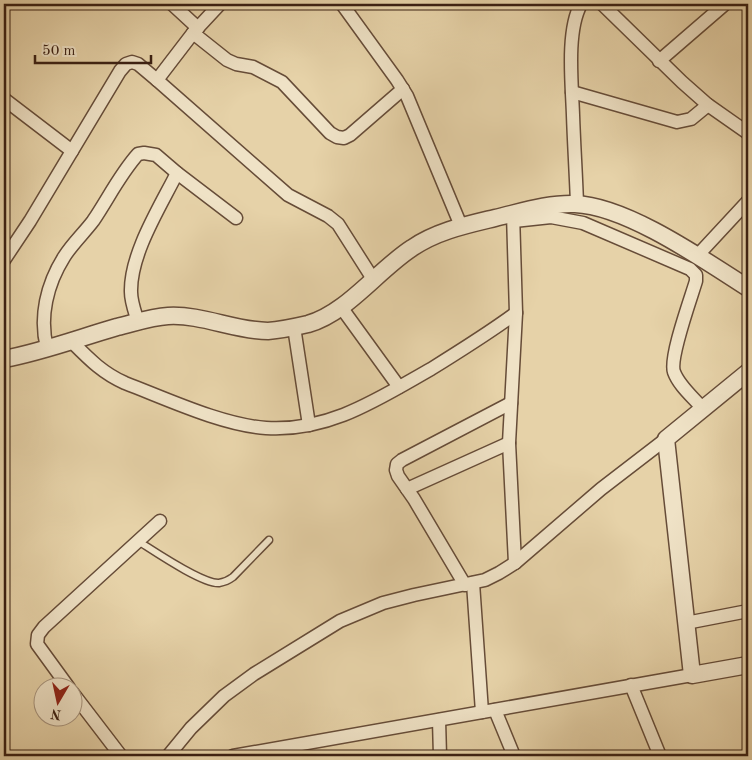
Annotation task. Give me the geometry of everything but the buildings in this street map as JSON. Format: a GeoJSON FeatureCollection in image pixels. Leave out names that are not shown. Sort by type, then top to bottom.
{"type":"FeatureCollection","features":[{"type":"Feature","properties":{"kind":"street"},"geometry":{"type":"LineString","coordinates":[[172,4],[227,60],[236,64],[253,67],[282,82],[330,133],[337,137],[344,138],[350,135],[403,89]]}},
{"type":"Feature","properties":{"kind":"street"},"geometry":{"type":"LineString","coordinates":[[157,80],[196,30],[220,4]]}},
{"type":"Feature","properties":{"kind":"street"},"geometry":{"type":"LineString","coordinates":[[342,4],[403,89],[461,226]]}},
{"type":"Feature","properties":{"kind":"street"},"geometry":{"type":"LineString","coordinates":[[577,204],[572,46],[577,11],[581,4]]}},
{"type":"Feature","properties":{"kind":"street"},"geometry":{"type":"LineString","coordinates":[[602,4],[708,105],[748,133]]}},
{"type":"Feature","properties":{"kind":"street"},"geometry":{"type":"LineString","coordinates":[[659,60],[725,4]]}},
{"type":"Feature","properties":{"kind":"street"},"geometry":{"type":"LineString","coordinates":[[4,260],[126,64],[132,62],[138,64],[157,80],[288,194],[328,216],[338,224],[373,279]]}},
{"type":"Feature","properties":{"kind":"street"},"geometry":{"type":"LineString","coordinates":[[572,92],[678,122],[691,119],[708,105]]}},
{"type":"Feature","properties":{"kind":"street"},"geometry":{"type":"LineString","coordinates":[[4,99],[72,152]]}},
{"type":"Feature","properties":{"kind":"street"},"geometry":{"type":"LineString","coordinates":[[47,348],[43,333],[46,299],[56,270],[64,256],[93,220],[138,154],[151,153],[165,162],[236,218]]}},
{"type":"Feature","properties":{"kind":"street"},"geometry":{"type":"LineString","coordinates":[[138,322],[130,293],[132,268],[177,173]]}},
{"type":"Feature","properties":{"kind":"street"},"geometry":{"type":"LineString","coordinates":[[697,256],[748,201]]}},
{"type":"Feature","properties":{"kind":"street"},"geometry":{"type":"LineString","coordinates":[[4,359],[158,317],[180,316],[267,331],[294,327],[325,318],[341,307],[411,248],[434,234],[461,226],[513,217],[545,206],[577,204],[619,215],[662,236],[748,288]]}},
{"type":"Feature","properties":{"kind":"street"},"geometry":{"type":"LineString","coordinates":[[513,217],[516,313],[508,444],[515,563]]}},
{"type":"Feature","properties":{"kind":"street"},"geometry":{"type":"LineString","coordinates":[[513,217],[552,217],[583,223],[690,269],[696,275],[696,281],[675,352],[673,370],[678,380],[703,409]]}},
{"type":"Feature","properties":{"kind":"street"},"geometry":{"type":"LineString","coordinates":[[341,307],[399,387]]}},
{"type":"Feature","properties":{"kind":"street"},"geometry":{"type":"LineString","coordinates":[[70,340],[98,368],[110,377],[219,418],[265,428],[309,425],[342,417],[470,346],[516,313]]}},
{"type":"Feature","properties":{"kind":"street"},"geometry":{"type":"LineString","coordinates":[[294,327],[309,425]]}},
{"type":"Feature","properties":{"kind":"street"},"geometry":{"type":"LineString","coordinates":[[168,756],[190,728],[224,696],[254,674],[340,621],[383,603],[414,594],[468,584],[499,573],[515,563],[601,489],[748,372]]}},
{"type":"Feature","properties":{"kind":"street"},"geometry":{"type":"LineString","coordinates":[[482,712],[468,584],[398,476],[396,470],[402,460],[511,403]]}},
{"type":"Feature","properties":{"kind":"street"},"geometry":{"type":"LineString","coordinates":[[666,439],[692,675]]}},
{"type":"Feature","properties":{"kind":"street"},"geometry":{"type":"LineString","coordinates":[[407,489],[508,444]]}},
{"type":"Feature","properties":{"kind":"street"},"geometry":{"type":"LineString","coordinates":[[62,678],[37,644],[38,635],[44,627],[160,521]]}},
{"type":"Feature","properties":{"kind":"street"},"geometry":{"type":"LineString","coordinates":[[686,623],[748,611]]}},
{"type":"Feature","properties":{"kind":"street"},"geometry":{"type":"LineString","coordinates":[[233,756],[306,750],[439,720],[748,664]]}},
{"type":"Feature","properties":{"kind":"street"},"geometry":{"type":"LineString","coordinates":[[631,686],[660,756]]}},
{"type":"Feature","properties":{"kind":"street"},"geometry":{"type":"LineString","coordinates":[[82,705],[121,756]]}},
{"type":"Feature","properties":{"kind":"street"},"geometry":{"type":"LineString","coordinates":[[495,710],[514,756]]}},
{"type":"Feature","properties":{"kind":"street"},"geometry":{"type":"LineString","coordinates":[[439,720],[440,756]]}},
{"type":"Feature","properties":{"kind":"lane"},"geometry":{"type":"LineString","coordinates":[[138,541],[201,578],[218,583],[226,581],[233,576],[270,540]]}}]}
